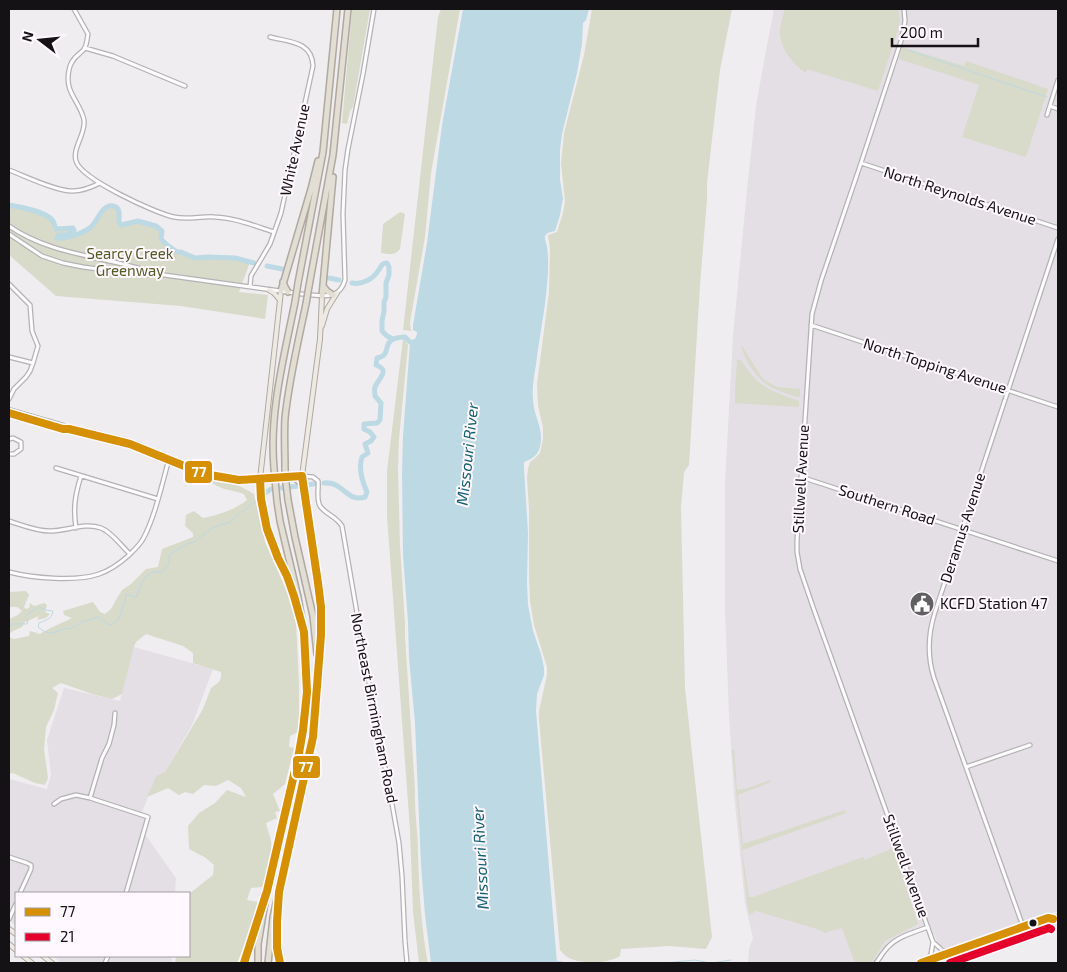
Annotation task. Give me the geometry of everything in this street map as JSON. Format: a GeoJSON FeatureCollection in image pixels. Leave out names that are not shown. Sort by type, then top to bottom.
{"type":"FeatureCollection","features":[{"type":"Feature","properties":{"kind":"highway"},"geometry":{"type":"LineString","coordinates":[[258,963],[258,944],[267,891],[303,730],[307,692],[304,632],[277,501],[274,468],[274,430],[277,393],[319,178],[337,9]]}},
{"type":"Feature","properties":{"kind":"highway"},"geometry":{"type":"LineString","coordinates":[[318,669],[313,616],[288,500],[284,440],[292,377],[332,166],[348,9]]}},
{"type":"Feature","properties":{"kind":"highway"},"geometry":{"type":"LineString","coordinates":[[281,291],[311,189],[326,126]]}},
{"type":"Feature","properties":{"kind":"highway"},"geometry":{"type":"LineString","coordinates":[[322,296],[333,176],[332,166]]}},
{"type":"Feature","properties":{"kind":"highway"},"geometry":{"type":"LineString","coordinates":[[284,281],[288,292]]}},
{"type":"Feature","properties":{"kind":"highway"},"geometry":{"type":"LineString","coordinates":[[323,286],[327,291],[335,294]]}},
{"type":"Feature","properties":{"kind":"highway"},"geometry":{"type":"LineString","coordinates":[[268,963],[273,917],[316,718],[321,627],[320,600],[302,476]]}},
{"type":"Feature","properties":{"kind":"highway"},"geometry":{"type":"LineString","coordinates":[[294,477],[303,486]]}},
{"type":"Feature","properties":{"kind":"highway"},"geometry":{"type":"LineString","coordinates":[[260,479],[261,499],[267,529],[287,576],[304,632]]}},
{"type":"Feature","properties":{"kind":"highway"},"geometry":{"type":"LineString","coordinates":[[244,963],[267,891]]}},
{"type":"Feature","properties":{"kind":"highway"},"geometry":{"type":"LineString","coordinates":[[279,892],[277,930],[280,963]]}},
{"type":"Feature","properties":{"kind":"main road"},"geometry":{"type":"LineString","coordinates":[[269,290],[280,301]]}},
{"type":"Feature","properties":{"kind":"main road"},"geometry":{"type":"LineString","coordinates":[[260,479],[281,291]]}},
{"type":"Feature","properties":{"kind":"main road"},"geometry":{"type":"LineString","coordinates":[[321,331],[327,309],[335,294]]}},
{"type":"Feature","properties":{"kind":"main road"},"geometry":{"type":"LineString","coordinates":[[9,412],[120,441],[170,459],[204,474],[239,480],[302,476],[321,331],[322,296]]}},
{"type":"Feature","properties":{"kind":"main road"},"geometry":{"type":"LineString","coordinates":[[921,963],[1025,929],[1050,923],[1058,917]]}},
{"type":"Feature","properties":{"kind":"main road"},"geometry":{"type":"LineString","coordinates":[[938,963],[1025,929]]}},
{"type":"Feature","properties":{"kind":"street"},"geometry":{"type":"LineString","coordinates":[[74,9],[88,34],[85,48],[73,60],[68,76],[71,94],[82,113],[84,121],[83,132],[75,158],[80,167],[122,196],[172,217],[186,219],[210,216],[226,218],[274,232]]}},
{"type":"Feature","properties":{"kind":"street"},"geometry":{"type":"LineString","coordinates":[[9,226],[34,240],[52,247],[104,261],[140,268],[157,274],[322,296],[335,294],[343,286],[345,277],[343,214],[348,149],[374,9]]}},
{"type":"Feature","properties":{"kind":"street","name":"Stillwell Avenue"},"geometry":{"type":"LineString","coordinates":[[904,9],[905,21],[902,38],[814,305],[811,325],[797,552],[800,569],[933,942]]}},
{"type":"Feature","properties":{"kind":"street","name":"White Avenue"},"geometry":{"type":"LineString","coordinates":[[250,286],[251,276],[270,244],[284,199],[313,66],[312,55],[302,45],[270,37]]}},
{"type":"Feature","properties":{"kind":"street"},"geometry":{"type":"LineString","coordinates":[[85,48],[113,56],[185,86]]}},
{"type":"Feature","properties":{"kind":"street"},"geometry":{"type":"LineString","coordinates":[[1047,115],[1056,92],[1058,80]]}},
{"type":"Feature","properties":{"kind":"street"},"geometry":{"type":"LineString","coordinates":[[1050,106],[1058,108]]}},
{"type":"Feature","properties":{"kind":"street","name":"North Reynolds Avenue"},"geometry":{"type":"LineString","coordinates":[[861,163],[1058,228]]}},
{"type":"Feature","properties":{"kind":"street"},"geometry":{"type":"LineString","coordinates":[[9,170],[67,191],[77,191],[101,183]]}},
{"type":"Feature","properties":{"kind":"street"},"geometry":{"type":"LineString","coordinates":[[9,234],[42,256],[63,263],[110,271],[145,275],[157,274]]}},
{"type":"Feature","properties":{"kind":"street","name":"Deramus Avenue"},"geometry":{"type":"LineString","coordinates":[[1025,929],[934,678],[930,664],[929,638],[932,621],[1058,239]]}},
{"type":"Feature","properties":{"kind":"street"},"geometry":{"type":"LineString","coordinates":[[9,284],[30,305],[32,331],[38,346],[34,364],[26,377],[14,389],[9,399]]}},
{"type":"Feature","properties":{"kind":"street","name":"North Topping Avenue"},"geometry":{"type":"LineString","coordinates":[[811,325],[1058,407]]}},
{"type":"Feature","properties":{"kind":"street"},"geometry":{"type":"LineString","coordinates":[[9,357],[34,364]]}},
{"type":"Feature","properties":{"kind":"street"},"geometry":{"type":"LineString","coordinates":[[9,438],[21,442],[21,449],[14,454],[9,454]]}},
{"type":"Feature","properties":{"kind":"street"},"geometry":{"type":"LineString","coordinates":[[9,572],[42,577],[86,577],[99,574],[119,564],[139,545],[146,533],[170,459]]}},
{"type":"Feature","properties":{"kind":"street"},"geometry":{"type":"LineString","coordinates":[[56,468],[158,499]]}},
{"type":"Feature","properties":{"kind":"street"},"geometry":{"type":"LineString","coordinates":[[76,528],[74,500],[81,476]]}},
{"type":"Feature","properties":{"kind":"street","name":"Northeast Birmingham Road"},"geometry":{"type":"LineString","coordinates":[[302,476],[313,477],[318,480],[318,501],[320,506],[336,518],[342,526],[379,741],[399,844],[404,936],[408,963]]}},
{"type":"Feature","properties":{"kind":"street","name":"Southern Road"},"geometry":{"type":"LineString","coordinates":[[801,477],[1058,561]]}},
{"type":"Feature","properties":{"kind":"street"},"geometry":{"type":"LineString","coordinates":[[9,521],[46,531],[91,526],[103,529],[130,554]]}},
{"type":"Feature","properties":{"kind":"street"},"geometry":{"type":"LineString","coordinates":[[90,798],[102,758],[109,744],[115,713]]}},
{"type":"Feature","properties":{"kind":"street"},"geometry":{"type":"LineString","coordinates":[[966,767],[1030,745]]}},
{"type":"Feature","properties":{"kind":"street"},"geometry":{"type":"LineString","coordinates":[[54,804],[68,796],[76,795],[148,817],[126,892]]}},
{"type":"Feature","properties":{"kind":"street"},"geometry":{"type":"LineString","coordinates":[[9,857],[31,865],[20,892]]}},
{"type":"Feature","properties":{"kind":"street"},"geometry":{"type":"LineString","coordinates":[[9,918],[15,906]]}},
{"type":"Feature","properties":{"kind":"street"},"geometry":{"type":"LineString","coordinates":[[876,963],[892,942],[928,927]]}},
{"type":"Feature","properties":{"kind":"street"},"geometry":{"type":"LineString","coordinates":[[933,942],[949,953]]}},
{"type":"Feature","properties":{"kind":"street"},"geometry":{"type":"LineString","coordinates":[[928,961],[933,949],[933,942]]}},
{"type":"Feature","properties":{"kind":"street"},"geometry":{"type":"LineString","coordinates":[[948,963],[951,959]]}},
{"type":"Feature","properties":{"kind":"shaded area"},"geometry":{"type":"Polygon","coordinates":[[[774,9],[1058,9],[1058,911],[951,949],[938,944],[929,923],[897,936],[883,950],[874,963],[748,963],[749,949],[753,938],[745,903],[734,794],[729,715],[725,611],[725,481],[733,336],[747,190],[756,106],[774,9]]]}},
{"type":"Feature","properties":{"kind":"shaded area"},"geometry":{"type":"Polygon","coordinates":[[[134,647],[213,669],[192,725],[165,772],[156,776],[141,815],[148,817],[144,833],[176,878],[175,892],[15,892],[15,925],[9,920],[9,779],[47,789],[51,775],[47,740],[64,688],[120,701],[134,647]]]}},
{"type":"Feature","properties":{"kind":"shaded area"},"geometry":{"type":"Polygon","coordinates":[[[53,957],[172,957],[172,963],[62,963],[53,957]]]}},
{"type":"Feature","properties":{"kind":"green space"},"geometry":{"type":"Polygon","coordinates":[[[352,9],[370,9],[353,107],[347,124],[342,123],[352,9]]]}},
{"type":"Feature","properties":{"kind":"green space"},"geometry":{"type":"Polygon","coordinates":[[[441,9],[460,9],[431,173],[425,237],[410,322],[411,331],[403,330],[438,17],[441,9]]]}},
{"type":"Feature","properties":{"kind":"green space"},"geometry":{"type":"Polygon","coordinates":[[[592,9],[732,9],[720,70],[707,183],[689,465],[684,472],[681,508],[685,688],[712,937],[706,949],[669,946],[621,949],[620,956],[615,959],[594,962],[574,960],[560,950],[539,720],[547,667],[534,625],[530,601],[527,477],[530,462],[540,453],[543,439],[537,384],[549,292],[550,249],[548,235],[557,232],[563,213],[565,201],[561,163],[564,133],[584,55],[592,9]]]}},
{"type":"Feature","properties":{"kind":"green space"},"geometry":{"type":"Polygon","coordinates":[[[785,9],[898,9],[900,21],[878,91],[807,69],[806,73],[788,56],[781,39],[780,27],[785,9]]]}},
{"type":"Feature","properties":{"kind":"green space"},"geometry":{"type":"Polygon","coordinates":[[[902,47],[964,66],[966,61],[1048,89],[1026,157],[962,137],[979,85],[899,59],[902,47]]]}},
{"type":"Feature","properties":{"kind":"green space","name":"Searcy Creek Greenway"},"geometry":{"type":"Polygon","coordinates":[[[9,205],[45,215],[53,221],[56,229],[73,228],[74,230],[66,235],[59,235],[58,238],[60,239],[85,232],[92,226],[106,207],[112,205],[119,209],[119,222],[121,225],[138,221],[156,226],[162,231],[161,239],[177,252],[195,258],[235,258],[250,262],[239,292],[268,295],[265,319],[181,306],[56,296],[9,255],[9,205]]]}},
{"type":"Feature","properties":{"kind":"green space"},"geometry":{"type":"Polygon","coordinates":[[[400,212],[405,214],[400,249],[394,254],[381,253],[383,224],[400,212]]]}},
{"type":"Feature","properties":{"kind":"green space"},"geometry":{"type":"Polygon","coordinates":[[[403,339],[408,345],[399,439],[400,546],[420,894],[428,963],[419,963],[413,912],[410,830],[387,516],[387,471],[403,339]]]}},
{"type":"Feature","properties":{"kind":"green space"},"geometry":{"type":"Polygon","coordinates":[[[741,346],[763,379],[777,387],[800,389],[800,396],[797,397],[774,388],[756,375],[741,346]]]}},
{"type":"Feature","properties":{"kind":"green space"},"geometry":{"type":"Polygon","coordinates":[[[737,360],[741,360],[753,376],[766,387],[799,401],[799,407],[735,403],[737,360]]]}},
{"type":"Feature","properties":{"kind":"green space"},"geometry":{"type":"Polygon","coordinates":[[[212,479],[234,483],[254,494],[265,542],[287,592],[296,623],[299,682],[298,732],[290,736],[289,747],[294,748],[285,784],[273,794],[280,811],[275,812],[277,818],[266,823],[271,842],[269,865],[263,887],[251,888],[247,900],[258,902],[246,942],[237,963],[175,963],[176,957],[190,957],[190,893],[213,875],[214,865],[206,858],[189,849],[188,826],[199,813],[215,803],[227,790],[246,797],[241,788],[228,780],[216,786],[204,785],[193,794],[185,792],[179,795],[168,788],[147,797],[156,776],[165,772],[203,709],[211,688],[219,682],[221,672],[193,663],[193,653],[183,646],[146,634],[136,642],[134,647],[122,694],[112,699],[61,683],[52,688],[58,693],[54,710],[46,727],[44,749],[48,778],[45,785],[35,783],[13,773],[9,774],[9,637],[14,639],[29,636],[30,631],[40,634],[72,618],[64,615],[63,611],[93,602],[100,612],[105,614],[111,609],[122,590],[146,569],[158,567],[162,549],[193,537],[193,533],[185,526],[186,515],[194,511],[203,518],[209,517],[221,514],[247,500],[244,494],[223,489],[212,483],[212,479]]]}},
{"type":"Feature","properties":{"kind":"green space"},"geometry":{"type":"Polygon","coordinates":[[[26,591],[29,595],[24,607],[26,609],[29,608],[30,603],[34,606],[44,603],[47,605],[45,612],[50,614],[46,618],[37,620],[39,616],[25,622],[22,627],[11,632],[9,635],[9,619],[22,611],[17,607],[9,607],[9,592],[26,591]]]}},
{"type":"Feature","properties":{"kind":"green space"},"geometry":{"type":"Polygon","coordinates":[[[732,750],[734,750],[737,790],[770,780],[771,782],[738,795],[743,844],[845,810],[846,813],[742,850],[749,897],[863,857],[865,860],[893,848],[918,924],[885,941],[871,963],[855,963],[842,928],[826,933],[756,911],[749,915],[747,903],[732,750]]]}},
{"type":"Feature","properties":{"kind":"water","name":"Missouri River"},"geometry":{"type":"Polygon","coordinates":[[[463,9],[589,9],[586,20],[583,23],[582,44],[577,73],[562,134],[560,180],[563,198],[560,215],[555,231],[548,233],[545,237],[548,257],[547,280],[533,391],[533,404],[541,435],[540,445],[536,454],[524,462],[528,533],[528,605],[533,631],[544,668],[544,675],[537,694],[536,711],[557,963],[431,963],[425,915],[415,723],[403,555],[403,436],[410,343],[417,335],[417,332],[413,330],[413,325],[427,243],[442,125],[463,9]]]}},
{"type":"Feature","properties":{"kind":"waterway"},"geometry":{"type":"LineString","coordinates":[[908,50],[1047,97]]}},
{"type":"Feature","properties":{"kind":"waterway"},"geometry":{"type":"LineString","coordinates":[[9,205],[45,215],[53,221],[56,229],[73,228],[74,230],[66,235],[59,235],[57,238],[65,238],[88,229],[94,224],[103,210],[113,206],[118,210],[121,225],[138,221],[156,226],[162,231],[161,239],[177,252],[195,258],[235,258],[254,263]]}},
{"type":"Feature","properties":{"kind":"waterway"},"geometry":{"type":"LineString","coordinates":[[352,283],[367,281],[376,274],[384,263],[387,263],[389,275],[386,283],[382,331],[393,339]]}},
{"type":"Feature","properties":{"kind":"waterway"},"geometry":{"type":"LineString","coordinates":[[267,266],[282,269]]}},
{"type":"Feature","properties":{"kind":"waterway"},"geometry":{"type":"LineString","coordinates":[[329,278],[339,280]]}},
{"type":"Feature","properties":{"kind":"waterway"},"geometry":{"type":"LineString","coordinates":[[324,483],[336,485],[353,497],[365,497],[367,492],[360,466],[362,457],[368,453],[365,444],[374,437],[364,429],[364,424],[377,423],[380,420],[381,403],[375,396],[375,389],[383,369],[376,365],[377,358],[385,354],[391,340],[396,338],[405,337],[410,342],[415,343]]}},
{"type":"Feature","properties":{"kind":"waterway"},"geometry":{"type":"LineString","coordinates":[[307,485],[314,484]]}},
{"type":"Feature","properties":{"kind":"waterway"},"geometry":{"type":"LineString","coordinates":[[264,494],[271,489],[299,486]]}},
{"type":"Feature","properties":{"kind":"waterway"},"geometry":{"type":"LineString","coordinates":[[9,626],[12,624],[27,624],[28,620],[25,617],[40,607],[53,611],[50,618],[39,623],[38,627],[45,632],[52,633],[72,628],[82,622],[99,617],[111,625],[118,620],[126,594],[137,597],[145,578],[152,573],[162,572],[169,564],[169,555],[194,542],[212,528],[228,523],[257,500]]}},
{"type":"Feature","properties":{"kind":"waterway"},"geometry":{"type":"LineString","coordinates":[[664,963],[695,960],[710,963]]}},
{"type":"Feature","properties":{"kind":"waterway"},"geometry":{"type":"LineString","coordinates":[[712,963],[731,960]]}},
{"type":"Feature","properties":{"kind":"waterway"},"geometry":{"type":"LineString","coordinates":[[556,961],[567,963]]}},
{"type":"Feature","properties":{"kind":"transit line","name":"77"},"geometry":{"type":"LineString","coordinates":[[9,413],[63,429],[130,444],[204,474],[239,480],[302,476],[321,607],[321,635],[313,737],[279,892],[277,948],[280,963]]}},
{"type":"Feature","properties":{"kind":"transit line","name":"77"},"geometry":{"type":"LineString","coordinates":[[244,963],[267,891],[299,753],[307,692],[304,632],[287,576],[267,529],[261,499],[260,479]]}},
{"type":"Feature","properties":{"kind":"transit line","name":"77"},"geometry":{"type":"LineString","coordinates":[[921,963],[1048,918],[1053,919]]}},
{"type":"Feature","properties":{"kind":"transit line","name":"21"},"geometry":{"type":"LineString","coordinates":[[950,963],[1049,928],[1051,929]]}},
{"type":"Feature","properties":{"kind":"place","name":"KCFD Station 47"},"geometry":{"type":"Point","coordinates":[922,604]}}]}
